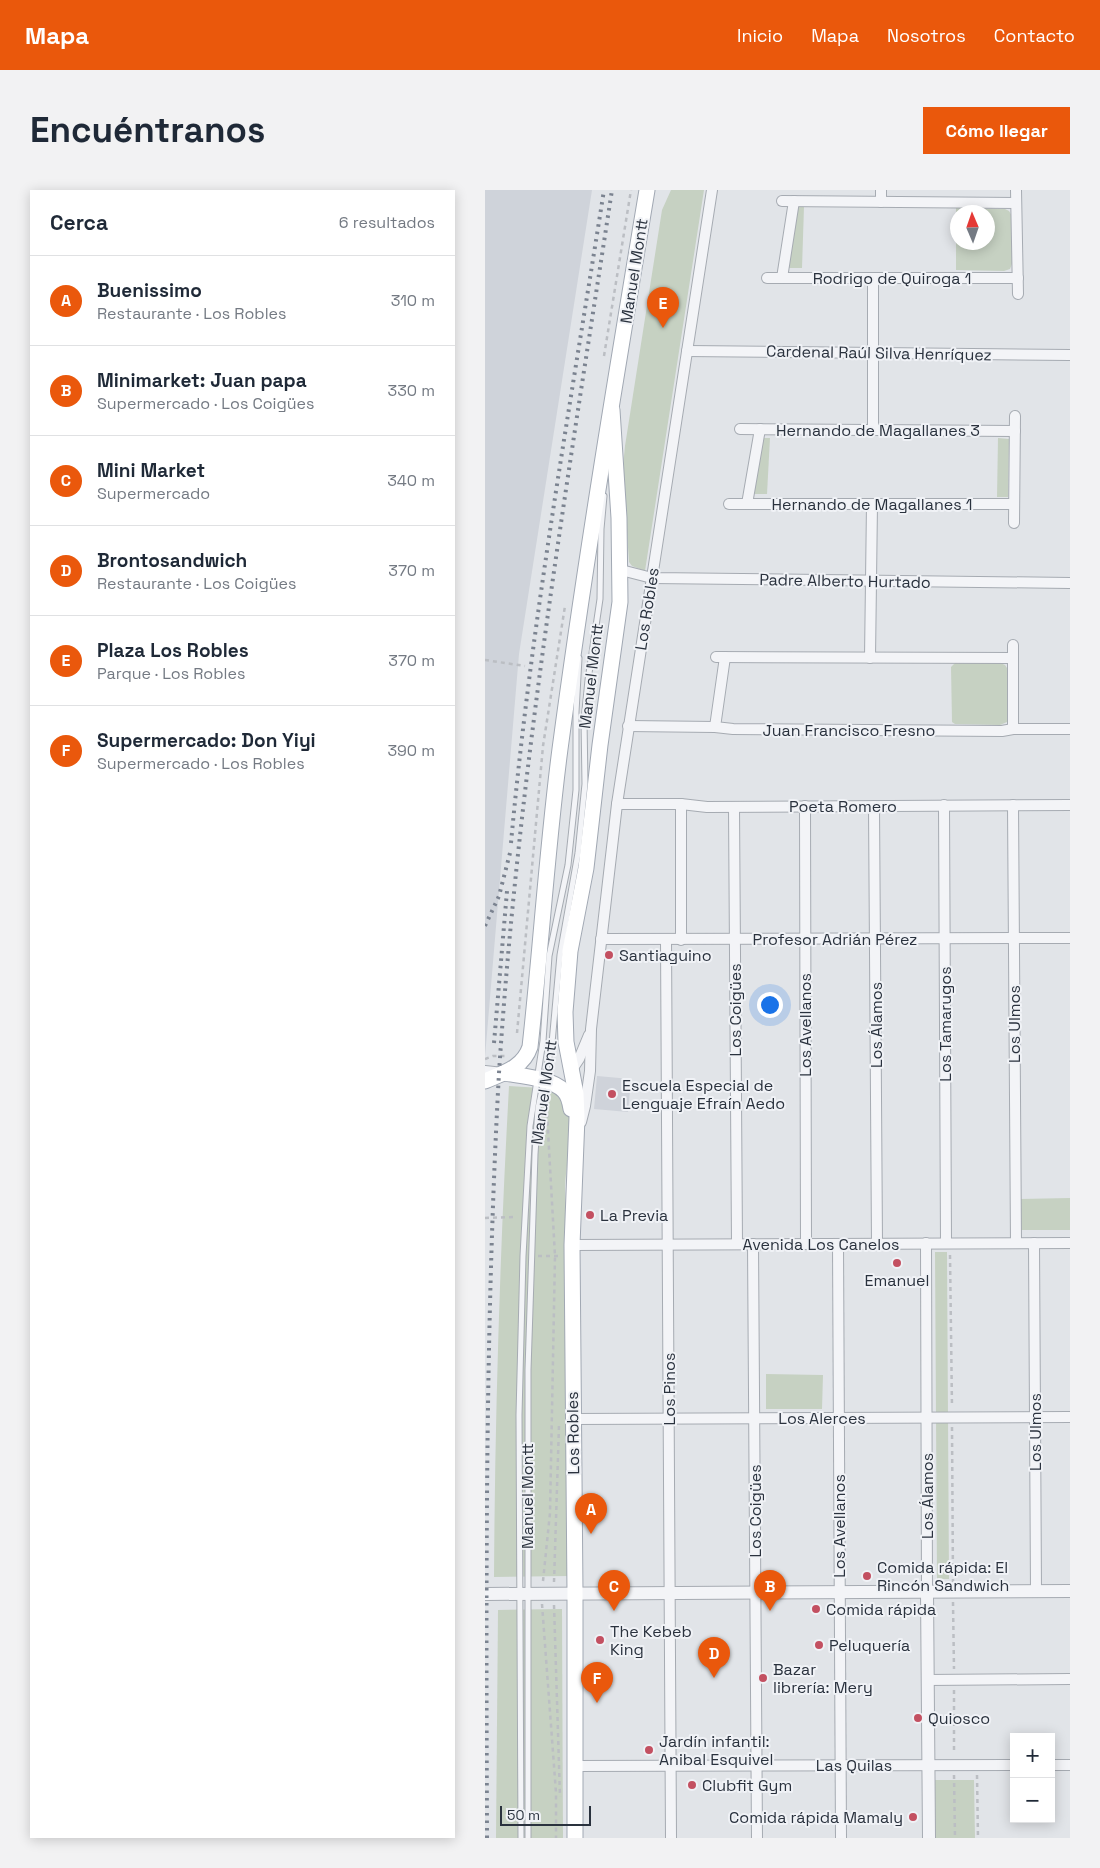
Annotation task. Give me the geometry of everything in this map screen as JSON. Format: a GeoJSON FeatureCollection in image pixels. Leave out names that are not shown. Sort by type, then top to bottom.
{"type":"FeatureCollection","features":[{"type":"Feature","properties":{"kind":"main road","name":"Manuel Montt"},"geometry":{"type":"LineString","coordinates":[[491,1076],[514,1069],[521,1063],[530,1047],[555,794],[577,633],[647,190]]}},
{"type":"Feature","properties":{"kind":"main road","name":"Manuel Montt"},"geometry":{"type":"LineString","coordinates":[[575,1146],[576,1094],[565,1028],[567,973],[573,931],[586,868],[600,745],[618,616],[621,570],[612,410]]}},
{"type":"Feature","properties":{"kind":"main road"},"geometry":{"type":"LineString","coordinates":[[491,1076],[541,1079],[559,1078],[571,1071]]}},
{"type":"Feature","properties":{"kind":"main road"},"geometry":{"type":"LineString","coordinates":[[541,1079],[560,1087],[567,1095],[571,1110],[575,1146]]}},
{"type":"Feature","properties":{"kind":"main road","name":"Los Robles"},"geometry":{"type":"LineString","coordinates":[[575,1146],[567,1252],[566,1421],[575,1593],[575,1838]]}},
{"type":"Feature","properties":{"kind":"street","name":"Los Robles"},"geometry":{"type":"LineString","coordinates":[[575,1146],[587,1092],[591,1029],[628,726],[712,190]]}},
{"type":"Feature","properties":{"kind":"street"},"geometry":{"type":"LineString","coordinates":[[881,190],[881,202]]}},
{"type":"Feature","properties":{"kind":"street"},"geometry":{"type":"LineString","coordinates":[[1016,190],[1018,294]]}},
{"type":"Feature","properties":{"kind":"street"},"geometry":{"type":"LineString","coordinates":[[782,201],[1016,204]]}},
{"type":"Feature","properties":{"kind":"street"},"geometry":{"type":"LineString","coordinates":[[782,278],[794,201]]}},
{"type":"Feature","properties":{"kind":"street","name":"Rodrigo de Quiroga 1"},"geometry":{"type":"LineString","coordinates":[[767,278],[1018,278]]}},
{"type":"Feature","properties":{"kind":"street"},"geometry":{"type":"LineString","coordinates":[[873,278],[873,430]]}},
{"type":"Feature","properties":{"kind":"street","name":"Cardenal Raúl Silva Henríquez"},"geometry":{"type":"LineString","coordinates":[[687,351],[1070,355]]}},
{"type":"Feature","properties":{"kind":"street"},"geometry":{"type":"LineString","coordinates":[[1014,523],[1015,416]]}},
{"type":"Feature","properties":{"kind":"street","name":"Hernando de Magallanes 3"},"geometry":{"type":"LineString","coordinates":[[740,429],[1015,431]]}},
{"type":"Feature","properties":{"kind":"street"},"geometry":{"type":"LineString","coordinates":[[747,504],[760,429]]}},
{"type":"Feature","properties":{"kind":"street","name":"Hernando de Magallanes 1"},"geometry":{"type":"LineString","coordinates":[[729,504],[1014,504]]}},
{"type":"Feature","properties":{"kind":"street"},"geometry":{"type":"LineString","coordinates":[[870,658],[872,504]]}},
{"type":"Feature","properties":{"kind":"street","name":"Padre Alberto Hurtado"},"geometry":{"type":"LineString","coordinates":[[621,570],[652,578],[1070,583]]}},
{"type":"Feature","properties":{"kind":"street"},"geometry":{"type":"LineString","coordinates":[[1013,645],[1013,729]]}},
{"type":"Feature","properties":{"kind":"street"},"geometry":{"type":"LineString","coordinates":[[715,727],[720,657],[1013,658]]}},
{"type":"Feature","properties":{"kind":"street","name":"Juan Francisco Fresno"},"geometry":{"type":"LineString","coordinates":[[628,726],[733,729],[1002,731],[1013,729],[1070,729]]}},
{"type":"Feature","properties":{"kind":"street","name":"Poeta Romero"},"geometry":{"type":"LineString","coordinates":[[617,804],[681,804],[707,807],[1070,805]]}},
{"type":"Feature","properties":{"kind":"street"},"geometry":{"type":"LineString","coordinates":[[681,804],[681,940]]}},
{"type":"Feature","properties":{"kind":"street","name":"Los Tamarugos"},"geometry":{"type":"LineString","coordinates":[[944,805],[946,1243]]}},
{"type":"Feature","properties":{"kind":"street","name":"Los Ulmos"},"geometry":{"type":"LineString","coordinates":[[1013,805],[1016,1243]]}},
{"type":"Feature","properties":{"kind":"street","name":"Los Avellanos"},"geometry":{"type":"LineString","coordinates":[[805,806],[806,1244]]}},
{"type":"Feature","properties":{"kind":"street","name":"Los Álamos"},"geometry":{"type":"LineString","coordinates":[[874,806],[877,1243]]}},
{"type":"Feature","properties":{"kind":"street","name":"Los Coigües"},"geometry":{"type":"LineString","coordinates":[[734,807],[737,1244]]}},
{"type":"Feature","properties":{"kind":"street","name":"Profesor Adrián Pérez"},"geometry":{"type":"LineString","coordinates":[[601,940],[1070,938]]}},
{"type":"Feature","properties":{"kind":"street","name":"Los Pinos"},"geometry":{"type":"LineString","coordinates":[[667,940],[671,1838]]}},
{"type":"Feature","properties":{"kind":"street","name":"Los Robles"},"geometry":{"type":"LineString","coordinates":[[571,1071],[579,1060],[591,1029]]}},
{"type":"Feature","properties":{"kind":"street","name":"Los Álamos"},"geometry":{"type":"LineString","coordinates":[[926,1243],[929,1838]]}},
{"type":"Feature","properties":{"kind":"street","name":"Los Ulmos"},"geometry":{"type":"LineString","coordinates":[[1034,1243],[1036,1591]]}},
{"type":"Feature","properties":{"kind":"street","name":"Avenida Los Canelos"},"geometry":{"type":"LineString","coordinates":[[567,1252],[668,1244],[1070,1243]]}},
{"type":"Feature","properties":{"kind":"street","name":"Los Coigües"},"geometry":{"type":"LineString","coordinates":[[753,1244],[757,1838]]}},
{"type":"Feature","properties":{"kind":"street","name":"Los Avellanos"},"geometry":{"type":"LineString","coordinates":[[838,1244],[841,1838]]}},
{"type":"Feature","properties":{"kind":"street","name":"Los Alerces"},"geometry":{"type":"LineString","coordinates":[[566,1421],[669,1418],[1070,1417]]}},
{"type":"Feature","properties":{"kind":"street"},"geometry":{"type":"LineString","coordinates":[[485,1594],[1070,1591]]}},
{"type":"Feature","properties":{"kind":"street"},"geometry":{"type":"LineString","coordinates":[[927,1680],[1070,1679]]}},
{"type":"Feature","properties":{"kind":"street"},"geometry":{"type":"LineString","coordinates":[[1055,1765],[1070,1764]]}},
{"type":"Feature","properties":{"kind":"street","name":"Las Quilas"},"geometry":{"type":"LineString","coordinates":[[575,1766],[1010,1765]]}},
{"type":"Feature","properties":{"kind":"lane","name":"Manuel Montt"},"geometry":{"type":"LineString","coordinates":[[528,1838],[519,1415],[523,1256],[530,1117],[552,1043],[560,955],[574,881],[584,796],[584,720],[600,599],[601,529],[612,410]]}},
{"type":"Feature","properties":{"kind":"lane","name":"Manuel Montt"},"geometry":{"type":"LineString","coordinates":[[521,1838],[527,1370],[531,1256],[537,1128],[549,956],[566,880],[575,801],[576,712],[580,667],[577,633]]}},
{"type":"Feature","properties":{"kind":"path"},"geometry":{"type":"LineString","coordinates":[[485,660],[525,666]]}},
{"type":"Feature","properties":{"kind":"path"},"geometry":{"type":"LineString","coordinates":[[547,1106],[555,1256],[548,1593],[556,1838]]}},
{"type":"Feature","properties":{"kind":"path"},"geometry":{"type":"LineString","coordinates":[[485,1218],[513,1217]]}},
{"type":"Feature","properties":{"kind":"path"},"geometry":{"type":"LineString","coordinates":[[946,1243],[950,1250],[955,1838]]}},
{"type":"Feature","properties":{"kind":"path"},"geometry":{"type":"LineString","coordinates":[[531,1256],[555,1256],[567,1252]]}},
{"type":"Feature","properties":{"kind":"path"},"geometry":{"type":"LineString","coordinates":[[561,1809],[548,1593],[566,1421]]}},
{"type":"Feature","properties":{"kind":"path"},"geometry":{"type":"LineString","coordinates":[[977,1765],[978,1838]]}},
{"type":"Feature","properties":{"kind":"shaded area"},"geometry":{"type":"Polygon","coordinates":[[[485,190],[592,190],[519,654],[485,1057],[485,190]]]}},
{"type":"Feature","properties":{"kind":"shaded area","name":"Escuela Especial de Lenguaje Efraín Aedo"},"geometry":{"type":"Polygon","coordinates":[[[597,1076],[631,1079],[628,1112],[594,1109],[597,1076]]]}},
{"type":"Feature","properties":{"kind":"green space"},"geometry":{"type":"Polygon","coordinates":[[[671,190],[704,190],[645,571],[632,566],[629,562],[622,476],[662,210],[671,190]]]}},
{"type":"Feature","properties":{"kind":"green space"},"geometry":{"type":"Polygon","coordinates":[[[798,207],[804,207],[802,268],[788,268],[798,207]]]}},
{"type":"Feature","properties":{"kind":"green space"},"geometry":{"type":"Polygon","coordinates":[[[995,209],[1005,209],[1012,216],[1012,264],[1010,269],[1004,271],[956,270],[956,250],[995,250],[995,209]]]}},
{"type":"Feature","properties":{"kind":"green space"},"geometry":{"type":"Polygon","coordinates":[[[763,438],[770,438],[767,494],[754,494],[763,438]]]}},
{"type":"Feature","properties":{"kind":"green space"},"geometry":{"type":"Polygon","coordinates":[[[998,438],[1009,439],[1008,497],[997,497],[998,438]]]}},
{"type":"Feature","properties":{"kind":"green space"},"geometry":{"type":"Polygon","coordinates":[[[956,662],[998,662],[1005,665],[1009,671],[1009,715],[1007,722],[1000,725],[955,724],[952,722],[951,667],[956,662]]]}},
{"type":"Feature","properties":{"kind":"green space"},"geometry":{"type":"Polygon","coordinates":[[[509,1086],[541,1088],[564,1095],[570,1117],[571,1128],[565,1187],[568,1234],[569,1576],[494,1577],[495,1454],[509,1086]]]}},
{"type":"Feature","properties":{"kind":"green space"},"geometry":{"type":"Polygon","coordinates":[[[1070,1198],[1070,1230],[1021,1230],[1020,1199],[1070,1198]]]}},
{"type":"Feature","properties":{"kind":"green space"},"geometry":{"type":"Polygon","coordinates":[[[935,1252],[947,1252],[949,1579],[937,1579],[935,1252]]]}},
{"type":"Feature","properties":{"kind":"green space"},"geometry":{"type":"Polygon","coordinates":[[[766,1374],[823,1375],[822,1409],[766,1409],[766,1374]]]}},
{"type":"Feature","properties":{"kind":"green space"},"geometry":{"type":"Polygon","coordinates":[[[562,1609],[563,1838],[496,1838],[498,1610],[562,1609]]]}},
{"type":"Feature","properties":{"kind":"green space"},"geometry":{"type":"Polygon","coordinates":[[[934,1780],[974,1780],[975,1838],[934,1838],[934,1780]]]}},
{"type":"Feature","properties":{"kind":"railway"},"geometry":{"type":"LineString","coordinates":[[511,843],[519,761],[540,597],[604,190]]}},
{"type":"Feature","properties":{"kind":"railway"},"geometry":{"type":"LineString","coordinates":[[487,1838],[487,1551],[491,1264],[499,1073],[507,962],[531,740],[561,520],[612,190]]}},
{"type":"Feature","properties":{"kind":"railway"},"geometry":{"type":"LineString","coordinates":[[485,926],[499,896],[511,849]]}},
{"type":"Feature","properties":{"kind":"railway"},"geometry":{"type":"LineString","coordinates":[[494,1043],[507,891]]}},
{"type":"Feature","properties":{"kind":"place","name":"Plaza Los Robles"},"geometry":{"type":"Point","coordinates":[663,328]}},
{"type":"Feature","properties":{"kind":"place","name":"Santiaguino"},"geometry":{"type":"Point","coordinates":[609,955]}},
{"type":"Feature","properties":{"kind":"place","name":"Escuela Especial de Lenguaje Efraín Aedo"},"geometry":{"type":"Point","coordinates":[612,1094]}},
{"type":"Feature","properties":{"kind":"place","name":"La Previa"},"geometry":{"type":"Point","coordinates":[590,1215]}},
{"type":"Feature","properties":{"kind":"place","name":"Emanuel"},"geometry":{"type":"Point","coordinates":[897,1263]}},
{"type":"Feature","properties":{"kind":"place","name":"Buenissimo"},"geometry":{"type":"Point","coordinates":[591,1534]}},
{"type":"Feature","properties":{"kind":"place","name":"Comida rápida: El Rincón Sandwich"},"geometry":{"type":"Point","coordinates":[867,1576]}},
{"type":"Feature","properties":{"kind":"place","name":"Comida rápida"},"geometry":{"type":"Point","coordinates":[816,1609]}},
{"type":"Feature","properties":{"kind":"place","name":"Mini Market"},"geometry":{"type":"Point","coordinates":[614,1611]}},
{"type":"Feature","properties":{"kind":"place","name":"Minimarket: Juan papa"},"geometry":{"type":"Point","coordinates":[770,1611]}},
{"type":"Feature","properties":{"kind":"place","name":"The Kebeb King"},"geometry":{"type":"Point","coordinates":[600,1640]}},
{"type":"Feature","properties":{"kind":"place","name":"Peluquería"},"geometry":{"type":"Point","coordinates":[819,1645]}},
{"type":"Feature","properties":{"kind":"place","name":"Brontosandwich"},"geometry":{"type":"Point","coordinates":[714,1678]}},
{"type":"Feature","properties":{"kind":"place","name":"Bazar librería: Mery"},"geometry":{"type":"Point","coordinates":[763,1678]}},
{"type":"Feature","properties":{"kind":"place","name":"Supermercado: Don Yiyi"},"geometry":{"type":"Point","coordinates":[597,1703]}},
{"type":"Feature","properties":{"kind":"place","name":"Quiosco"},"geometry":{"type":"Point","coordinates":[918,1718]}},
{"type":"Feature","properties":{"kind":"place","name":"Jardín infantil: Anibal Esquivel"},"geometry":{"type":"Point","coordinates":[649,1750]}},
{"type":"Feature","properties":{"kind":"place","name":"Clubfit Gym"},"geometry":{"type":"Point","coordinates":[692,1785]}},
{"type":"Feature","properties":{"kind":"place","name":"Comida rápida Mamaly"},"geometry":{"type":"Point","coordinates":[913,1817]}}]}
